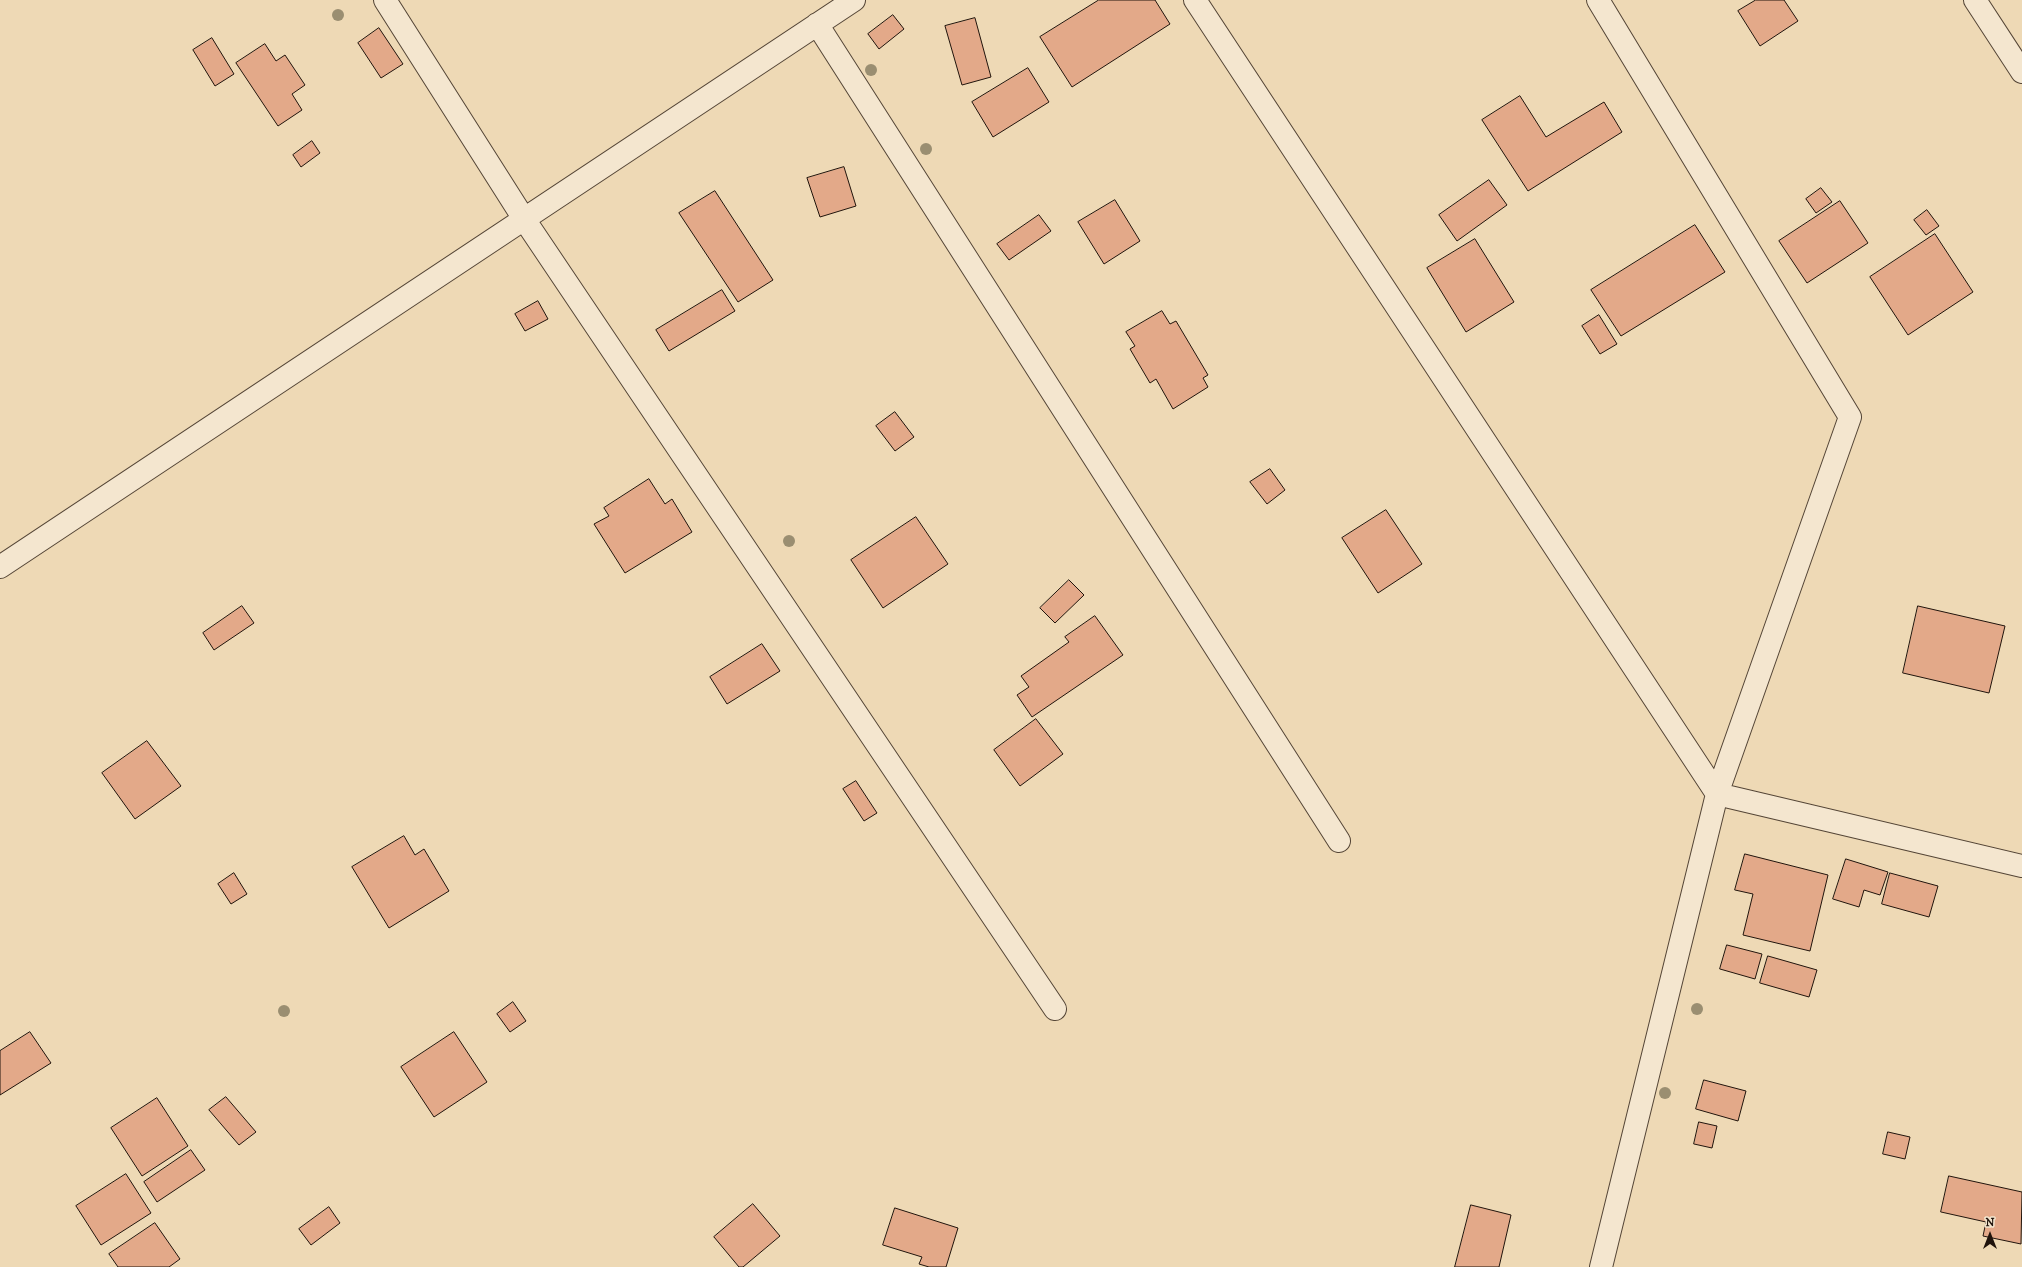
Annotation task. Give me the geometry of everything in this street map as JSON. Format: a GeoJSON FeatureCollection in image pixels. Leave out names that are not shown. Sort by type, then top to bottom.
{"type":"FeatureCollection","features":[{"type":"Feature","properties":{"kind":"street"},"geometry":{"type":"LineString","coordinates":[[385,0],[524,219],[1054,1009]]}},
{"type":"Feature","properties":{"kind":"street"},"geometry":{"type":"LineString","coordinates":[[0,567],[854,0]]}},
{"type":"Feature","properties":{"kind":"street"},"geometry":{"type":"LineString","coordinates":[[1195,0],[1717,794],[2022,866]]}},
{"type":"Feature","properties":{"kind":"street"},"geometry":{"type":"LineString","coordinates":[[1598,0],[1850,417],[1717,794],[1601,1267]]}},
{"type":"Feature","properties":{"kind":"street"},"geometry":{"type":"LineString","coordinates":[[1975,0],[2022,72]]}},
{"type":"Feature","properties":{"kind":"street"},"geometry":{"type":"LineString","coordinates":[[817,24],[1339,841]]}},
{"type":"Feature","properties":{"kind":"building"},"geometry":{"type":"Polygon","coordinates":[[[1099,0],[1155,0],[1170,24],[1072,87],[1040,37],[1099,0]]]}},
{"type":"Feature","properties":{"kind":"building"},"geometry":{"type":"Polygon","coordinates":[[[1756,0],[1784,0],[1798,21],[1760,46],[1738,11],[1756,0]]]}},
{"type":"Feature","properties":{"kind":"building"},"geometry":{"type":"Polygon","coordinates":[[[893,15],[904,29],[879,49],[868,34],[893,15]]]}},
{"type":"Feature","properties":{"kind":"building"},"geometry":{"type":"Polygon","coordinates":[[[975,18],[991,77],[962,85],[945,26],[975,18]]]}},
{"type":"Feature","properties":{"kind":"building"},"geometry":{"type":"Polygon","coordinates":[[[379,28],[403,64],[381,78],[358,43],[379,28]]]}},
{"type":"Feature","properties":{"kind":"building"},"geometry":{"type":"Polygon","coordinates":[[[212,38],[234,74],[215,86],[193,50],[212,38]]]}},
{"type":"Feature","properties":{"kind":"building"},"geometry":{"type":"Polygon","coordinates":[[[265,44],[276,61],[285,55],[305,85],[292,94],[302,110],[278,126],[236,63],[265,44]]]}},
{"type":"Feature","properties":{"kind":"building"},"geometry":{"type":"Polygon","coordinates":[[[1028,68],[1049,102],[993,137],[972,102],[1028,68]]]}},
{"type":"Feature","properties":{"kind":"building"},"geometry":{"type":"Polygon","coordinates":[[[1520,96],[1546,137],[1604,102],[1622,132],[1528,191],[1482,120],[1520,96]]]}},
{"type":"Feature","properties":{"kind":"building"},"geometry":{"type":"Polygon","coordinates":[[[312,141],[320,153],[301,167],[293,155],[312,141]]]}},
{"type":"Feature","properties":{"kind":"building"},"geometry":{"type":"Polygon","coordinates":[[[844,167],[856,206],[820,217],[807,178],[844,167]]]}},
{"type":"Feature","properties":{"kind":"building"},"geometry":{"type":"Polygon","coordinates":[[[1489,180],[1507,205],[1457,241],[1439,215],[1489,180]]]}},
{"type":"Feature","properties":{"kind":"building"},"geometry":{"type":"Polygon","coordinates":[[[1821,188],[1832,202],[1816,213],[1806,199],[1821,188]]]}},
{"type":"Feature","properties":{"kind":"building"},"geometry":{"type":"Polygon","coordinates":[[[715,191],[773,280],[738,302],[679,213],[715,191]]]}},
{"type":"Feature","properties":{"kind":"building"},"geometry":{"type":"Polygon","coordinates":[[[1115,200],[1140,241],[1104,264],[1078,222],[1115,200]]]}},
{"type":"Feature","properties":{"kind":"building"},"geometry":{"type":"Polygon","coordinates":[[[1840,201],[1868,243],[1807,283],[1779,241],[1840,201]]]}},
{"type":"Feature","properties":{"kind":"building"},"geometry":{"type":"Polygon","coordinates":[[[1927,210],[1939,226],[1926,235],[1914,220],[1927,210]]]}},
{"type":"Feature","properties":{"kind":"building"},"geometry":{"type":"Polygon","coordinates":[[[1039,215],[1051,231],[1009,260],[997,244],[1039,215]]]}},
{"type":"Feature","properties":{"kind":"building"},"geometry":{"type":"Polygon","coordinates":[[[1695,225],[1725,272],[1621,336],[1591,290],[1695,225]]]}},
{"type":"Feature","properties":{"kind":"building"},"geometry":{"type":"Polygon","coordinates":[[[1935,234],[1973,292],[1908,335],[1870,277],[1935,234]]]}},
{"type":"Feature","properties":{"kind":"building"},"geometry":{"type":"Polygon","coordinates":[[[1475,239],[1514,302],[1466,332],[1427,268],[1475,239]]]}},
{"type":"Feature","properties":{"kind":"building"},"geometry":{"type":"Polygon","coordinates":[[[722,290],[735,311],[669,351],[656,330],[722,290]]]}},
{"type":"Feature","properties":{"kind":"building"},"geometry":{"type":"Polygon","coordinates":[[[538,301],[548,319],[525,331],[515,314],[538,301]]]}},
{"type":"Feature","properties":{"kind":"building"},"geometry":{"type":"Polygon","coordinates":[[[1162,311],[1170,324],[1176,321],[1208,375],[1203,378],[1208,387],[1173,409],[1156,379],[1150,383],[1130,349],[1135,346],[1126,332],[1162,311]]]}},
{"type":"Feature","properties":{"kind":"building"},"geometry":{"type":"Polygon","coordinates":[[[1599,315],[1617,344],[1600,354],[1582,326],[1599,315]]]}},
{"type":"Feature","properties":{"kind":"building"},"geometry":{"type":"Polygon","coordinates":[[[895,412],[914,437],[895,451],[876,426],[895,412]]]}},
{"type":"Feature","properties":{"kind":"building"},"geometry":{"type":"Polygon","coordinates":[[[1270,469],[1285,490],[1267,504],[1250,482],[1270,469]]]}},
{"type":"Feature","properties":{"kind":"building"},"geometry":{"type":"Polygon","coordinates":[[[649,479],[665,504],[672,499],[692,532],[625,573],[594,524],[609,516],[604,508],[649,479]]]}},
{"type":"Feature","properties":{"kind":"building"},"geometry":{"type":"Polygon","coordinates":[[[1386,510],[1422,564],[1378,593],[1342,538],[1386,510]]]}},
{"type":"Feature","properties":{"kind":"building"},"geometry":{"type":"Polygon","coordinates":[[[916,517],[948,564],[883,608],[851,560],[916,517]]]}},
{"type":"Feature","properties":{"kind":"building"},"geometry":{"type":"Polygon","coordinates":[[[1069,580],[1084,595],[1055,623],[1040,608],[1069,580]]]}},
{"type":"Feature","properties":{"kind":"building"},"geometry":{"type":"Polygon","coordinates":[[[242,606],[254,623],[214,650],[203,633],[242,606]]]}},
{"type":"Feature","properties":{"kind":"building"},"geometry":{"type":"Polygon","coordinates":[[[1918,606],[2005,626],[1989,693],[1903,673],[1918,606]]]}},
{"type":"Feature","properties":{"kind":"building"},"geometry":{"type":"Polygon","coordinates":[[[1095,616],[1123,655],[1032,717],[1017,695],[1029,687],[1021,676],[1069,642],[1065,637],[1095,616]]]}},
{"type":"Feature","properties":{"kind":"building"},"geometry":{"type":"Polygon","coordinates":[[[762,644],[780,671],[727,704],[710,677],[762,644]]]}},
{"type":"Feature","properties":{"kind":"building"},"geometry":{"type":"Polygon","coordinates":[[[1036,719],[1063,754],[1020,786],[994,750],[1036,719]]]}},
{"type":"Feature","properties":{"kind":"building"},"geometry":{"type":"Polygon","coordinates":[[[147,741],[181,786],[135,819],[102,773],[147,741]]]}},
{"type":"Feature","properties":{"kind":"building"},"geometry":{"type":"Polygon","coordinates":[[[856,781],[877,813],[864,821],[843,789],[856,781]]]}},
{"type":"Feature","properties":{"kind":"building"},"geometry":{"type":"Polygon","coordinates":[[[404,836],[415,855],[424,849],[449,891],[389,928],[352,867],[404,836]]]}},
{"type":"Feature","properties":{"kind":"building"},"geometry":{"type":"Polygon","coordinates":[[[1745,854],[1828,875],[1810,951],[1743,935],[1753,894],[1735,890],[1745,854]]]}},
{"type":"Feature","properties":{"kind":"building"},"geometry":{"type":"Polygon","coordinates":[[[1846,859],[1888,872],[1880,895],[1864,890],[1859,907],[1833,899],[1846,859]]]}},
{"type":"Feature","properties":{"kind":"building"},"geometry":{"type":"Polygon","coordinates":[[[234,873],[247,894],[231,904],[218,884],[234,873]]]}},
{"type":"Feature","properties":{"kind":"building"},"geometry":{"type":"Polygon","coordinates":[[[1890,873],[1938,886],[1929,917],[1882,904],[1890,873]]]}},
{"type":"Feature","properties":{"kind":"building"},"geometry":{"type":"Polygon","coordinates":[[[1727,945],[1762,954],[1755,979],[1720,969],[1727,945]]]}},
{"type":"Feature","properties":{"kind":"building"},"geometry":{"type":"Polygon","coordinates":[[[1768,956],[1817,970],[1809,997],[1760,983],[1768,956]]]}},
{"type":"Feature","properties":{"kind":"building"},"geometry":{"type":"Polygon","coordinates":[[[513,1002],[526,1021],[510,1032],[497,1014],[513,1002]]]}},
{"type":"Feature","properties":{"kind":"building"},"geometry":{"type":"Polygon","coordinates":[[[30,1032],[51,1063],[0,1095],[0,1051],[30,1032]]]}},
{"type":"Feature","properties":{"kind":"building"},"geometry":{"type":"Polygon","coordinates":[[[454,1032],[487,1082],[434,1117],[401,1067],[454,1032]]]}},
{"type":"Feature","properties":{"kind":"building"},"geometry":{"type":"Polygon","coordinates":[[[1704,1080],[1746,1091],[1738,1121],[1696,1109],[1704,1080]]]}},
{"type":"Feature","properties":{"kind":"building"},"geometry":{"type":"Polygon","coordinates":[[[226,1097],[256,1132],[239,1145],[209,1110],[226,1097]]]}},
{"type":"Feature","properties":{"kind":"building"},"geometry":{"type":"Polygon","coordinates":[[[157,1098],[188,1146],[142,1176],[111,1128],[157,1098]]]}},
{"type":"Feature","properties":{"kind":"building"},"geometry":{"type":"Polygon","coordinates":[[[1699,1122],[1717,1126],[1712,1148],[1694,1144],[1699,1122]]]}},
{"type":"Feature","properties":{"kind":"building"},"geometry":{"type":"Polygon","coordinates":[[[1888,1132],[1910,1137],[1905,1159],[1883,1154],[1888,1132]]]}},
{"type":"Feature","properties":{"kind":"building"},"geometry":{"type":"Polygon","coordinates":[[[191,1150],[205,1170],[157,1202],[144,1182],[191,1150]]]}},
{"type":"Feature","properties":{"kind":"building"},"geometry":{"type":"Polygon","coordinates":[[[126,1174],[151,1213],[101,1245],[76,1206],[126,1174]]]}},
{"type":"Feature","properties":{"kind":"building"},"geometry":{"type":"Polygon","coordinates":[[[1949,1176],[2022,1192],[2021,1244],[1983,1236],[1986,1222],[1941,1212],[1949,1176]]]}},
{"type":"Feature","properties":{"kind":"building"},"geometry":{"type":"Polygon","coordinates":[[[753,1204],[780,1236],[743,1267],[739,1267],[714,1237],[753,1204]]]}},
{"type":"Feature","properties":{"kind":"building"},"geometry":{"type":"Polygon","coordinates":[[[1471,1205],[1511,1215],[1499,1267],[1455,1267],[1471,1205]]]}},
{"type":"Feature","properties":{"kind":"building"},"geometry":{"type":"Polygon","coordinates":[[[329,1207],[340,1223],[311,1245],[299,1229],[329,1207]]]}},
{"type":"Feature","properties":{"kind":"building"},"geometry":{"type":"Polygon","coordinates":[[[895,1208],[958,1228],[946,1267],[929,1267],[919,1264],[922,1257],[883,1245],[895,1208]]]}},
{"type":"Feature","properties":{"kind":"building"},"geometry":{"type":"Polygon","coordinates":[[[155,1223],[180,1259],[169,1267],[118,1267],[109,1254],[155,1223]]]}}]}
